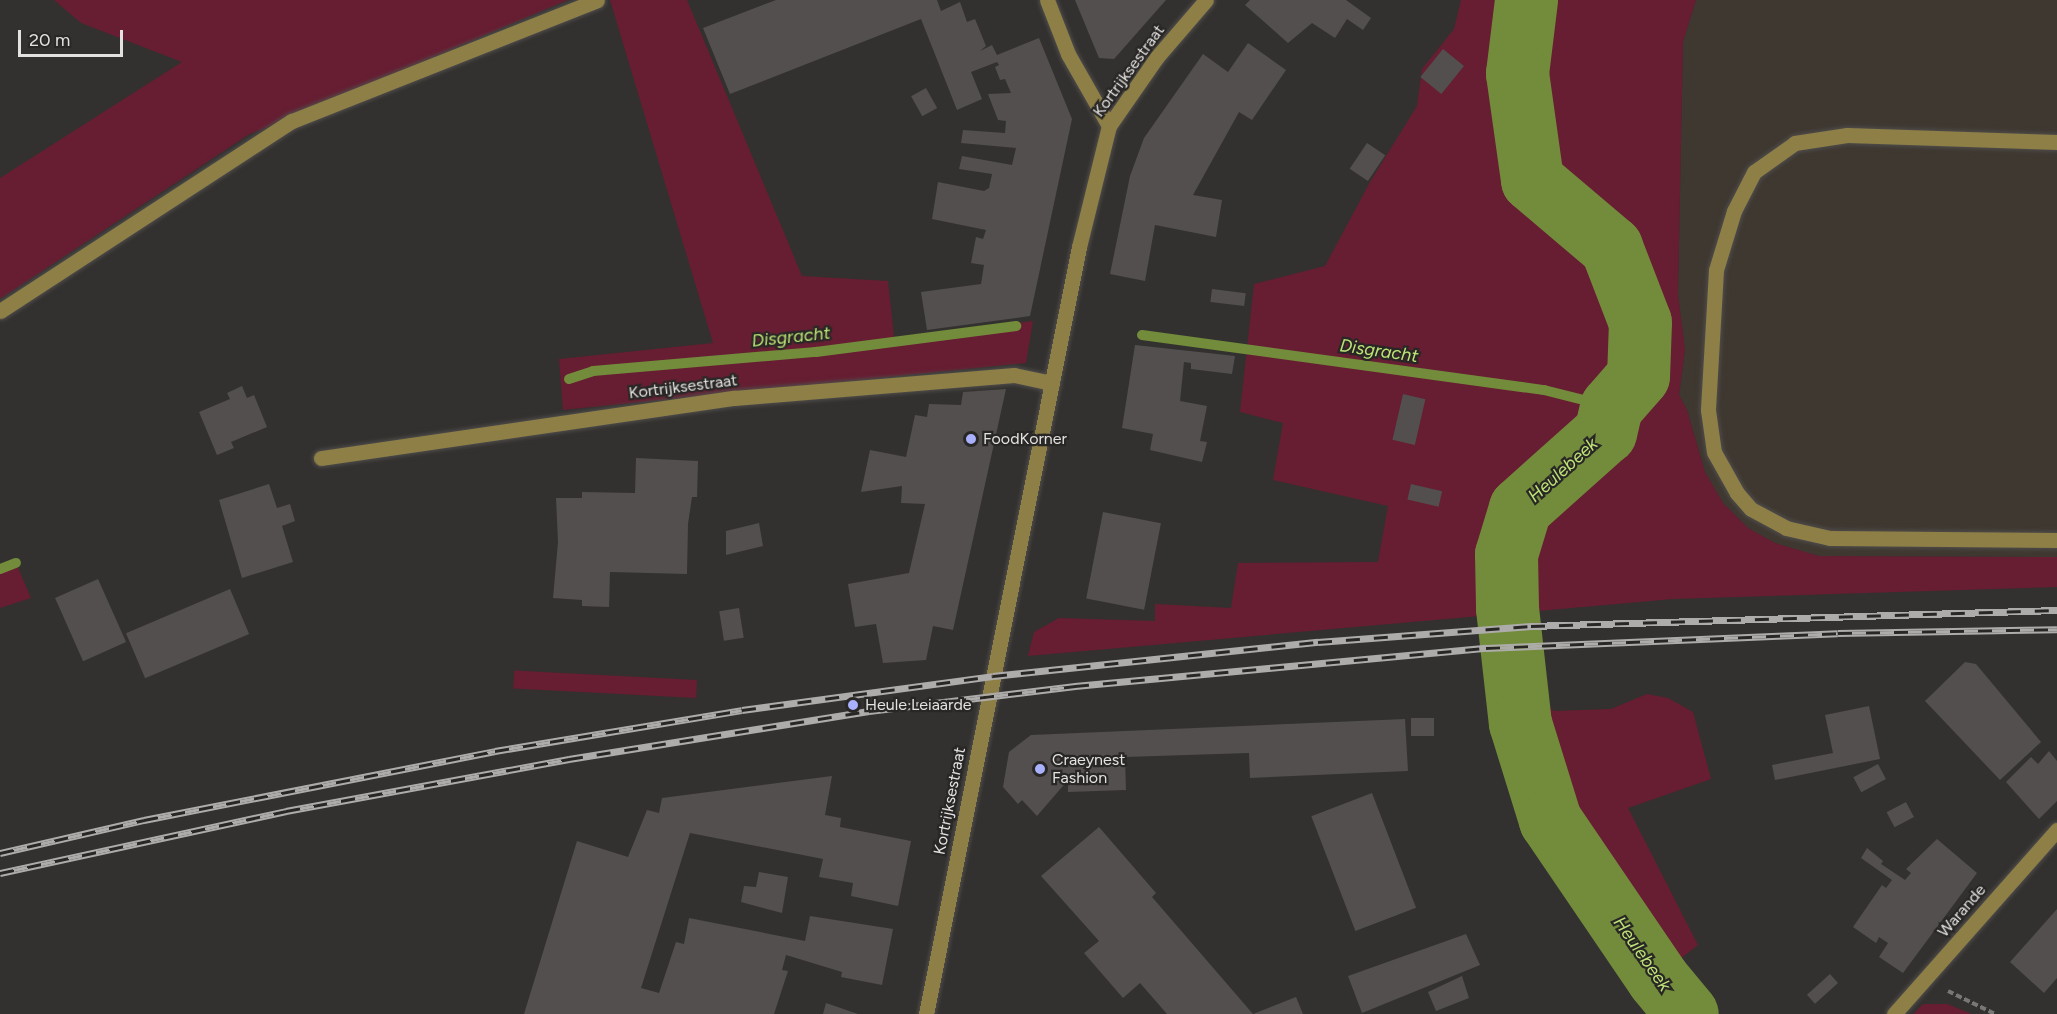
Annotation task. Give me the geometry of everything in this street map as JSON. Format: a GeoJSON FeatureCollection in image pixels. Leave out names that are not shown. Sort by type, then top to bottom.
{"type":"FeatureCollection","features":[{"type":"Feature","properties":{"kind":"street"},"geometry":{"type":"LineString","coordinates":[[0,311],[292,121],[597,0]]}},
{"type":"Feature","properties":{"kind":"street"},"geometry":{"type":"LineString","coordinates":[[1047,0],[1068,54],[1109,126]]}},
{"type":"Feature","properties":{"kind":"street","name":"Kortrijksestraat"},"geometry":{"type":"LineString","coordinates":[[926,1014],[1052,383],[1109,126],[1157,57],[1206,0]]}},
{"type":"Feature","properties":{"kind":"street"},"geometry":{"type":"LineString","coordinates":[[2057,142],[1847,135],[1795,143],[1763,166],[1743,190],[1723,240],[1712,304],[1708,410],[1714,452],[1737,493],[1751,509],[1786,528],[1830,538],[2057,540]]}},
{"type":"Feature","properties":{"kind":"street","name":"Kortrijksestraat"},"geometry":{"type":"LineString","coordinates":[[321,458],[734,398],[1014,375],[1052,383]]}},
{"type":"Feature","properties":{"kind":"street","name":"Warande"},"geometry":{"type":"LineString","coordinates":[[1894,1014],[2057,830]]}},
{"type":"Feature","properties":{"kind":"path"},"geometry":{"type":"LineString","coordinates":[[1926,980],[1995,1014]]}},
{"type":"Feature","properties":{"kind":"shaded area"},"geometry":{"type":"Polygon","coordinates":[[[54,0],[568,0],[248,135],[0,299],[0,178],[182,62],[81,23],[54,0]]]}},
{"type":"Feature","properties":{"kind":"shaded area"},"geometry":{"type":"Polygon","coordinates":[[[610,0],[687,0],[802,276],[888,281],[894,337],[1033,321],[1026,363],[563,410],[559,359],[713,343],[610,0]]]}},
{"type":"Feature","properties":{"kind":"shaded area"},"geometry":{"type":"Polygon","coordinates":[[[1461,0],[1510,0],[1507,60],[1514,131],[1526,194],[1613,275],[1628,317],[1629,345],[1622,383],[1595,420],[1558,458],[1513,493],[1540,503],[1566,488],[1609,452],[1646,378],[1652,339],[1641,281],[1626,246],[1603,222],[1563,193],[1550,177],[1541,154],[1529,112],[1527,33],[1533,0],[1696,0],[1683,42],[1678,294],[1685,350],[1679,395],[1687,410],[1705,472],[1723,503],[1748,528],[1775,543],[1819,556],[2057,557],[2057,587],[1673,599],[1028,656],[1034,632],[1059,618],[1155,621],[1155,604],[1231,608],[1238,563],[1378,562],[1388,506],[1273,480],[1283,423],[1240,412],[1254,284],[1325,266],[1370,182],[1417,106],[1422,69],[1454,29],[1461,0]]]}},
{"type":"Feature","properties":{"kind":"shaded area"},"geometry":{"type":"Polygon","coordinates":[[[1696,0],[2057,0],[2057,557],[1819,556],[1775,543],[1748,528],[1723,503],[1705,472],[1687,410],[1679,395],[1685,350],[1678,294],[1683,42],[1696,0]]]}},
{"type":"Feature","properties":{"kind":"shaded area"},"geometry":{"type":"Polygon","coordinates":[[[16,563],[31,598],[0,608],[0,569],[16,563]]]}},
{"type":"Feature","properties":{"kind":"shaded area"},"geometry":{"type":"Polygon","coordinates":[[[514,670],[697,680],[696,698],[513,688],[514,670]]]}},
{"type":"Feature","properties":{"kind":"shaded area"},"geometry":{"type":"Polygon","coordinates":[[[1533,694],[1554,711],[1611,709],[1647,694],[1668,698],[1693,712],[1711,779],[1628,808],[1698,945],[1642,989],[1593,926],[1543,830],[1570,821],[1547,754],[1533,694]]]}},
{"type":"Feature","properties":{"kind":"shaded area"},"geometry":{"type":"Polygon","coordinates":[[[1923,1004],[1947,1004],[1972,1014],[1913,1014],[1923,1004]]]}},
{"type":"Feature","properties":{"kind":"building"},"geometry":{"type":"Polygon","coordinates":[[[776,0],[937,0],[941,11],[960,2],[967,22],[975,19],[986,46],[980,51],[992,45],[997,55],[1039,38],[1072,119],[1030,316],[927,330],[921,292],[981,284],[984,265],[971,263],[976,237],[983,239],[986,230],[932,219],[938,182],[984,191],[989,188],[992,174],[959,169],[962,156],[1012,165],[1016,148],[961,143],[963,130],[1005,133],[1006,121],[998,120],[988,94],[1011,93],[1005,79],[1000,80],[995,67],[999,65],[997,62],[971,72],[982,99],[957,110],[921,19],[730,94],[703,28],[776,0]]]}},
{"type":"Feature","properties":{"kind":"building"},"geometry":{"type":"Polygon","coordinates":[[[1075,0],[1166,0],[1114,59],[1099,58],[1075,0]]]}},
{"type":"Feature","properties":{"kind":"building"},"geometry":{"type":"Polygon","coordinates":[[[1250,0],[1346,0],[1371,18],[1363,30],[1347,19],[1335,38],[1312,23],[1288,43],[1245,5],[1250,0]]]}},
{"type":"Feature","properties":{"kind":"building"},"geometry":{"type":"Polygon","coordinates":[[[1248,43],[1286,70],[1252,120],[1239,112],[1193,195],[1222,200],[1216,237],[1155,225],[1145,281],[1110,274],[1130,176],[1144,138],[1203,54],[1228,72],[1248,43]]]}},
{"type":"Feature","properties":{"kind":"building"},"geometry":{"type":"Polygon","coordinates":[[[1443,49],[1464,66],[1441,94],[1420,77],[1443,49]]]}},
{"type":"Feature","properties":{"kind":"building"},"geometry":{"type":"Polygon","coordinates":[[[926,88],[937,108],[922,116],[911,96],[926,88]]]}},
{"type":"Feature","properties":{"kind":"building"},"geometry":{"type":"Polygon","coordinates":[[[1367,143],[1385,155],[1368,181],[1350,169],[1367,143]]]}},
{"type":"Feature","properties":{"kind":"building"},"geometry":{"type":"Polygon","coordinates":[[[1212,289],[1246,293],[1244,306],[1210,302],[1212,289]]]}},
{"type":"Feature","properties":{"kind":"building"},"geometry":{"type":"Polygon","coordinates":[[[1135,345],[1235,356],[1232,374],[1191,369],[1191,363],[1184,362],[1180,401],[1207,406],[1200,441],[1207,442],[1202,462],[1150,450],[1153,434],[1122,428],[1135,345]]]}},
{"type":"Feature","properties":{"kind":"building"},"geometry":{"type":"Polygon","coordinates":[[[242,386],[247,398],[254,395],[267,427],[231,442],[234,448],[217,455],[199,412],[230,399],[227,393],[242,386]]]}},
{"type":"Feature","properties":{"kind":"building"},"geometry":{"type":"Polygon","coordinates":[[[1006,389],[953,630],[933,626],[926,660],[883,663],[876,624],[855,627],[848,584],[909,573],[925,504],[901,503],[902,486],[861,492],[870,450],[906,457],[915,415],[927,417],[929,404],[961,405],[963,392],[1006,389]]]}},
{"type":"Feature","properties":{"kind":"building"},"geometry":{"type":"Polygon","coordinates":[[[1403,394],[1425,399],[1415,445],[1392,440],[1403,394]]]}},
{"type":"Feature","properties":{"kind":"building"},"geometry":{"type":"Polygon","coordinates":[[[636,458],[698,461],[697,497],[692,497],[688,524],[687,574],[610,572],[609,607],[582,606],[582,600],[553,598],[558,542],[556,498],[582,498],[582,492],[635,493],[636,458]]]}},
{"type":"Feature","properties":{"kind":"building"},"geometry":{"type":"Polygon","coordinates":[[[269,484],[277,508],[290,504],[295,521],[282,526],[293,562],[242,578],[219,500],[269,484]]]}},
{"type":"Feature","properties":{"kind":"building"},"geometry":{"type":"Polygon","coordinates":[[[1411,484],[1442,491],[1439,507],[1407,500],[1411,484]]]}},
{"type":"Feature","properties":{"kind":"building"},"geometry":{"type":"Polygon","coordinates":[[[1103,512],[1161,523],[1144,610],[1086,598],[1103,512]]]}},
{"type":"Feature","properties":{"kind":"building"},"geometry":{"type":"Polygon","coordinates":[[[759,523],[763,546],[726,555],[726,531],[759,523]]]}},
{"type":"Feature","properties":{"kind":"building"},"geometry":{"type":"Polygon","coordinates":[[[98,579],[126,642],[83,661],[55,598],[98,579]]]}},
{"type":"Feature","properties":{"kind":"building"},"geometry":{"type":"Polygon","coordinates":[[[230,589],[249,634],[145,678],[126,633],[230,589]]]}},
{"type":"Feature","properties":{"kind":"building"},"geometry":{"type":"Polygon","coordinates":[[[739,608],[744,638],[724,641],[719,611],[739,608]]]}},
{"type":"Feature","properties":{"kind":"building"},"geometry":{"type":"Polygon","coordinates":[[[1965,662],[1976,664],[2041,742],[2000,780],[1925,701],[1965,662]]]}},
{"type":"Feature","properties":{"kind":"building"},"geometry":{"type":"Polygon","coordinates":[[[1869,706],[1880,759],[1775,780],[1772,765],[1833,753],[1825,715],[1869,706]]]}},
{"type":"Feature","properties":{"kind":"building"},"geometry":{"type":"Polygon","coordinates":[[[1411,718],[1434,718],[1434,736],[1411,736],[1411,718]]]}},
{"type":"Feature","properties":{"kind":"building"},"geometry":{"type":"Polygon","coordinates":[[[1405,719],[1408,771],[1250,778],[1249,753],[1125,757],[1126,790],[1068,792],[1068,780],[1037,816],[1022,800],[1018,804],[1003,787],[1009,752],[1031,735],[1405,719]]]}},
{"type":"Feature","properties":{"kind":"building"},"geometry":{"type":"Polygon","coordinates":[[[2049,751],[2057,761],[2057,801],[2039,819],[2006,782],[2031,757],[2038,764],[2049,751]]]}},
{"type":"Feature","properties":{"kind":"building"},"geometry":{"type":"Polygon","coordinates":[[[1878,764],[1886,779],[1861,792],[1853,777],[1878,764]]]}},
{"type":"Feature","properties":{"kind":"building"},"geometry":{"type":"Polygon","coordinates":[[[832,776],[825,815],[841,818],[840,827],[911,841],[898,906],[851,896],[853,883],[819,877],[823,859],[690,833],[641,988],[659,993],[676,942],[684,944],[689,918],[805,941],[810,916],[893,929],[882,985],[841,977],[842,972],[786,955],[782,970],[788,971],[774,1014],[524,1014],[577,841],[628,857],[647,810],[659,813],[662,798],[832,776]]]}},
{"type":"Feature","properties":{"kind":"building"},"geometry":{"type":"Polygon","coordinates":[[[1372,793],[1416,908],[1355,931],[1311,816],[1372,793]]]}},
{"type":"Feature","properties":{"kind":"building"},"geometry":{"type":"Polygon","coordinates":[[[1906,802],[1914,817],[1895,827],[1887,812],[1906,802]]]}},
{"type":"Feature","properties":{"kind":"building"},"geometry":{"type":"Polygon","coordinates":[[[1099,827],[1156,893],[1152,897],[1253,1014],[1167,1014],[1140,983],[1123,998],[1084,953],[1099,941],[1041,876],[1099,827]]]}},
{"type":"Feature","properties":{"kind":"building"},"geometry":{"type":"Polygon","coordinates":[[[1937,839],[1977,873],[1903,973],[1879,957],[1888,943],[1879,937],[1876,943],[1853,927],[1882,885],[1886,888],[1892,880],[1861,858],[1867,848],[1883,861],[1881,864],[1905,880],[1911,873],[1906,869],[1937,839]]]}},
{"type":"Feature","properties":{"kind":"building"},"geometry":{"type":"Polygon","coordinates":[[[759,872],[788,877],[782,913],[741,902],[744,886],[756,887],[759,872]]]}},
{"type":"Feature","properties":{"kind":"building"},"geometry":{"type":"Polygon","coordinates":[[[2057,909],[2057,978],[2044,993],[2010,962],[2057,909]]]}},
{"type":"Feature","properties":{"kind":"building"},"geometry":{"type":"Polygon","coordinates":[[[1466,934],[1480,965],[1362,1013],[1348,976],[1466,934]]]}},
{"type":"Feature","properties":{"kind":"building"},"geometry":{"type":"Polygon","coordinates":[[[1830,974],[1838,983],[1815,1004],[1807,995],[1830,974]]]}},
{"type":"Feature","properties":{"kind":"building"},"geometry":{"type":"Polygon","coordinates":[[[1462,976],[1469,998],[1436,1011],[1428,992],[1462,976]]]}},
{"type":"Feature","properties":{"kind":"building"},"geometry":{"type":"Polygon","coordinates":[[[1296,997],[1303,1014],[1253,1014],[1296,997]]]}},
{"type":"Feature","properties":{"kind":"building"},"geometry":{"type":"Polygon","coordinates":[[[826,1003],[858,1014],[823,1014],[826,1003]]]}},
{"type":"Feature","properties":{"kind":"waterway","name":"Heulebeek"},"geometry":{"type":"LineString","coordinates":[[1526,0],[1517,73],[1532,180],[1611,247],[1640,322],[1638,376],[1611,407],[1605,432],[1520,508],[1506,554],[1507,608],[1520,723],[1550,820],[1658,979],[1687,1014]]}},
{"type":"Feature","properties":{"kind":"waterway","name":"Disgracht"},"geometry":{"type":"LineString","coordinates":[[569,379],[593,371],[816,352],[1016,326]]}},
{"type":"Feature","properties":{"kind":"waterway","name":"Disgracht"},"geometry":{"type":"LineString","coordinates":[[1142,335],[1544,390],[1611,407]]}},
{"type":"Feature","properties":{"kind":"waterway","name":"Disgracht"},"geometry":{"type":"LineString","coordinates":[[0,569],[16,563]]}},
{"type":"Feature","properties":{"kind":"railway"},"geometry":{"type":"LineString","coordinates":[[0,853],[144,820],[495,751],[742,710],[993,676],[1318,642],[1531,626],[2057,610]]}},
{"type":"Feature","properties":{"kind":"railway"},"geometry":{"type":"LineString","coordinates":[[0,873],[286,811],[569,759],[869,711],[1075,686],[1486,648],[1838,633],[2057,629]]}},
{"type":"Feature","properties":{"kind":"place","name":"FoodKorner"},"geometry":{"type":"Point","coordinates":[971,439]}},
{"type":"Feature","properties":{"kind":"place","name":"Heule Leiaarde"},"geometry":{"type":"Point","coordinates":[853,705]}},
{"type":"Feature","properties":{"kind":"place","name":"Craeynest Fashion"},"geometry":{"type":"Point","coordinates":[1040,769]}}]}
